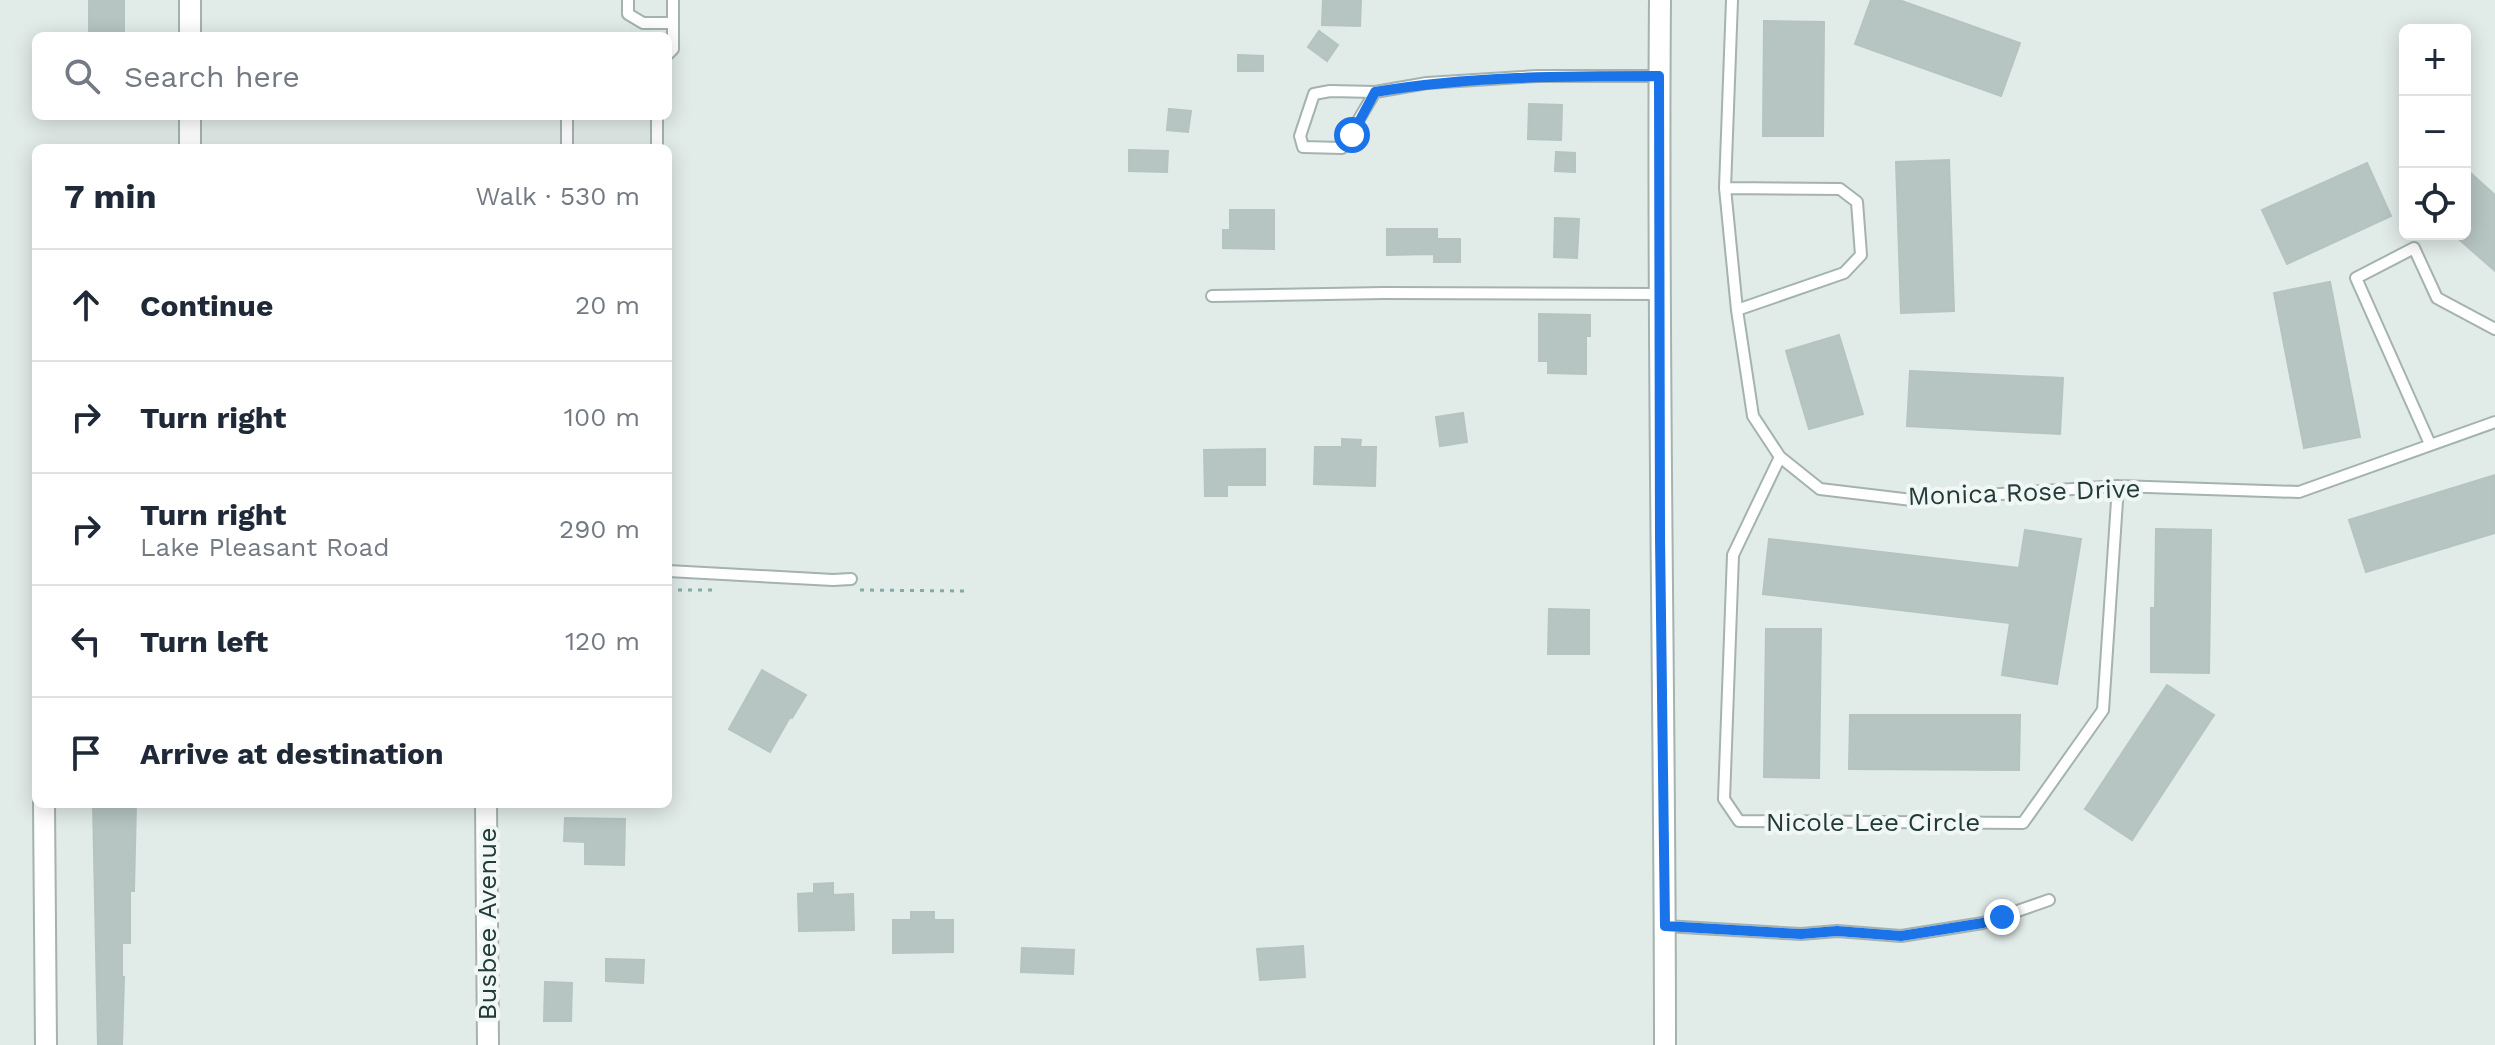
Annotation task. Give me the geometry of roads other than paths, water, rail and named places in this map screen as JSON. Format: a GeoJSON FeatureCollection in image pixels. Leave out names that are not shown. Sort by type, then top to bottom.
{"type":"FeatureCollection","features":[{"type":"Feature","properties":{"kind":"street"},"geometry":{"type":"LineString","coordinates":[[190,0],[190,32]]}},
{"type":"Feature","properties":{"kind":"street"},"geometry":{"type":"LineString","coordinates":[[1660,0],[1659,294],[1665,1045]]}},
{"type":"Feature","properties":{"kind":"street"},"geometry":{"type":"LineString","coordinates":[[190,120],[190,144]]}},
{"type":"Feature","properties":{"kind":"street"},"geometry":{"type":"LineString","coordinates":[[44,808],[46,1045]]}},
{"type":"Feature","properties":{"kind":"street","name":"Busbee Avenue"},"geometry":{"type":"LineString","coordinates":[[486,808],[488,1045]]}},
{"type":"Feature","properties":{"kind":"lane"},"geometry":{"type":"LineString","coordinates":[[628,0],[628,14],[643,23],[673,23]]}},
{"type":"Feature","properties":{"kind":"lane"},"geometry":{"type":"LineString","coordinates":[[672,50],[673,0]]}},
{"type":"Feature","properties":{"kind":"lane","name":"Monica Rose Drive"},"geometry":{"type":"LineString","coordinates":[[1732,0],[1725,188],[1737,310],[1753,416],[1780,457],[1820,489],[1912,500],[2118,486],[2299,492],[2495,422]]}},
{"type":"Feature","properties":{"kind":"lane"},"geometry":{"type":"LineString","coordinates":[[1375,92],[1342,148],[1303,147],[1300,136],[1314,94],[1330,91],[1375,92],[1427,83],[1537,76],[1659,76]]}},
{"type":"Feature","properties":{"kind":"lane"},"geometry":{"type":"LineString","coordinates":[[567,120],[567,144]]}},
{"type":"Feature","properties":{"kind":"lane"},"geometry":{"type":"LineString","coordinates":[[657,120],[657,144]]}},
{"type":"Feature","properties":{"kind":"lane"},"geometry":{"type":"LineString","coordinates":[[1725,188],[1840,189],[1857,202],[1861,255],[1844,273],[1737,310]]}},
{"type":"Feature","properties":{"kind":"lane"},"geometry":{"type":"LineString","coordinates":[[2430,444],[2356,278],[2414,248],[2437,298],[2495,329]]}},
{"type":"Feature","properties":{"kind":"lane"},"geometry":{"type":"LineString","coordinates":[[1212,296],[1659,294]]}},
{"type":"Feature","properties":{"kind":"lane","name":"Nicole Lee Circle"},"geometry":{"type":"LineString","coordinates":[[1780,457],[1733,555],[1724,799],[1739,821],[2023,823],[2103,710],[2118,486]]}},
{"type":"Feature","properties":{"kind":"lane"},"geometry":{"type":"LineString","coordinates":[[672,571],[851,579]]}},
{"type":"Feature","properties":{"kind":"lane"},"geometry":{"type":"LineString","coordinates":[[1665,926],[1901,936],[1983,923],[2049,900]]}}]}
